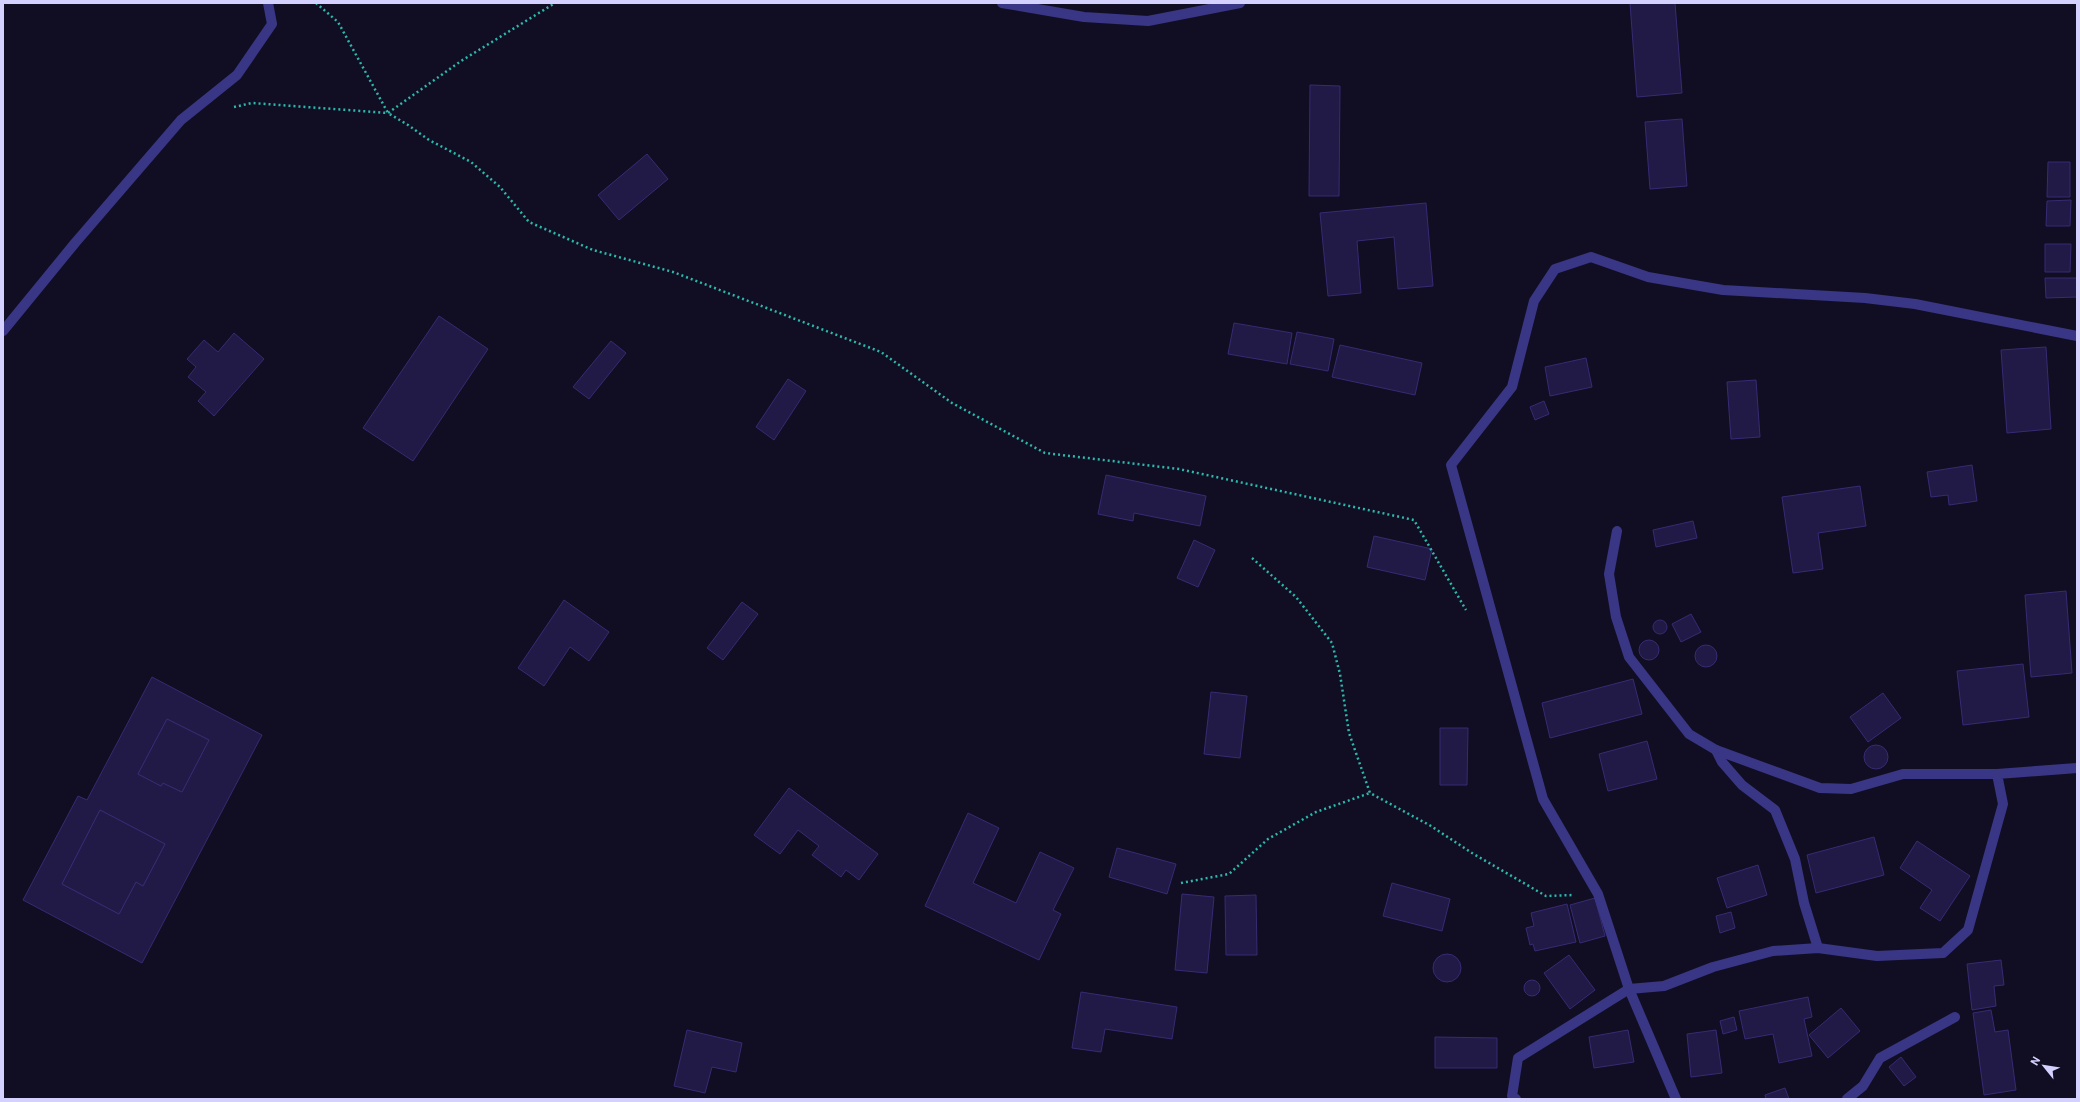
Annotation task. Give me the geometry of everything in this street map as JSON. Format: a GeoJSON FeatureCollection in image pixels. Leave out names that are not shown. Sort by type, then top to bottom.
{"type":"FeatureCollection","features":[{"type":"Feature","properties":{"kind":"street"},"geometry":{"type":"LineString","coordinates":[[3,331],[75,243],[181,120],[237,75],[272,24],[268,3]]}},
{"type":"Feature","properties":{"kind":"street"},"geometry":{"type":"LineString","coordinates":[[1002,3],[1084,17],[1148,21],[1240,3]]}},
{"type":"Feature","properties":{"kind":"street"},"geometry":{"type":"LineString","coordinates":[[1676,1099],[1629,989],[1598,894],[1543,800],[1452,465],[1512,387],[1534,301],[1555,268],[1591,257],[1648,277],[1723,290],[1865,298],[1915,304],[2077,336]]}},
{"type":"Feature","properties":{"kind":"street"},"geometry":{"type":"LineString","coordinates":[[1617,531],[1609,574],[1616,617],[1629,657],[1688,734],[1716,750],[1820,788],[1851,789],[1904,774],[1997,774],[2077,768]]}},
{"type":"Feature","properties":{"kind":"street"},"geometry":{"type":"LineString","coordinates":[[1716,750],[1722,762],[1742,785],[1776,810],[1796,859],[1804,903],[1818,948]]}},
{"type":"Feature","properties":{"kind":"street"},"geometry":{"type":"LineString","coordinates":[[1516,1099],[1512,1096],[1518,1058],[1629,989],[1664,986],[1713,967],[1773,952],[1818,948],[1877,956],[1943,953],[1968,930],[2003,804],[1997,774]]}},
{"type":"Feature","properties":{"kind":"street"},"geometry":{"type":"LineString","coordinates":[[1847,1099],[1863,1086],[1880,1058],[1955,1017]]}},
{"type":"Feature","properties":{"kind":"path"},"geometry":{"type":"LineString","coordinates":[[316,3],[338,22],[388,113],[429,140],[471,162],[500,187],[529,222],[593,250],[673,272],[881,352],[952,403],[1045,453],[1179,469],[1414,520],[1469,614]]}},
{"type":"Feature","properties":{"kind":"path"},"geometry":{"type":"LineString","coordinates":[[230,108],[252,103],[388,113],[461,61],[555,3]]}},
{"type":"Feature","properties":{"kind":"path"},"geometry":{"type":"LineString","coordinates":[[1252,558],[1296,597],[1332,643],[1340,674],[1349,733],[1370,793],[1431,826],[1472,853],[1546,896],[1598,894]]}},
{"type":"Feature","properties":{"kind":"path"},"geometry":{"type":"LineString","coordinates":[[1181,882],[1228,874],[1268,839],[1316,812],[1370,793]]}},
{"type":"Feature","properties":{"kind":"building"},"geometry":{"type":"Polygon","coordinates":[[[1630,3],[1675,3],[1682,93],[1637,97],[1630,3]]]}},
{"type":"Feature","properties":{"kind":"building"},"geometry":{"type":"Polygon","coordinates":[[[1310,85],[1340,86],[1339,196],[1309,196],[1310,85]]]}},
{"type":"Feature","properties":{"kind":"building"},"geometry":{"type":"Polygon","coordinates":[[[1682,119],[1687,186],[1650,189],[1645,122],[1682,119]]]}},
{"type":"Feature","properties":{"kind":"building"},"geometry":{"type":"Polygon","coordinates":[[[647,154],[668,179],[619,220],[598,195],[647,154]]]}},
{"type":"Feature","properties":{"kind":"building"},"geometry":{"type":"Polygon","coordinates":[[[2048,162],[2070,162],[2070,197],[2047,197],[2048,162]]]}},
{"type":"Feature","properties":{"kind":"building"},"geometry":{"type":"Polygon","coordinates":[[[2071,200],[2070,226],[2046,226],[2047,201],[2071,200]]]}},
{"type":"Feature","properties":{"kind":"building"},"geometry":{"type":"Polygon","coordinates":[[[1426,203],[1433,286],[1398,289],[1394,237],[1357,241],[1361,293],[1328,296],[1320,213],[1426,203]]]}},
{"type":"Feature","properties":{"kind":"building"},"geometry":{"type":"Polygon","coordinates":[[[2045,244],[2071,244],[2070,272],[2045,272],[2045,244]]]}},
{"type":"Feature","properties":{"kind":"building"},"geometry":{"type":"Polygon","coordinates":[[[2045,278],[2077,278],[2077,297],[2046,298],[2045,278]]]}},
{"type":"Feature","properties":{"kind":"building"},"geometry":{"type":"Polygon","coordinates":[[[439,316],[488,349],[413,461],[363,428],[439,316]]]}},
{"type":"Feature","properties":{"kind":"building"},"geometry":{"type":"Polygon","coordinates":[[[1234,323],[1292,333],[1287,364],[1228,354],[1234,323]]]}},
{"type":"Feature","properties":{"kind":"building"},"geometry":{"type":"Polygon","coordinates":[[[1297,332],[1334,339],[1328,371],[1290,364],[1297,332]]]}},
{"type":"Feature","properties":{"kind":"building"},"geometry":{"type":"Polygon","coordinates":[[[234,333],[264,359],[214,416],[198,401],[206,392],[188,377],[196,367],[187,359],[204,340],[218,352],[234,333]]]}},
{"type":"Feature","properties":{"kind":"building"},"geometry":{"type":"Polygon","coordinates":[[[611,341],[626,353],[589,399],[573,387],[611,341]]]}},
{"type":"Feature","properties":{"kind":"building"},"geometry":{"type":"Polygon","coordinates":[[[1340,345],[1422,363],[1415,395],[1332,377],[1340,345]]]}},
{"type":"Feature","properties":{"kind":"building"},"geometry":{"type":"Polygon","coordinates":[[[2046,347],[2051,429],[2007,433],[2001,350],[2046,347]]]}},
{"type":"Feature","properties":{"kind":"building"},"geometry":{"type":"Polygon","coordinates":[[[1586,358],[1592,387],[1550,396],[1545,367],[1586,358]]]}},
{"type":"Feature","properties":{"kind":"building"},"geometry":{"type":"Polygon","coordinates":[[[788,379],[806,391],[774,440],[756,427],[788,379]]]}},
{"type":"Feature","properties":{"kind":"building"},"geometry":{"type":"Polygon","coordinates":[[[1756,380],[1760,437],[1731,439],[1727,382],[1756,380]]]}},
{"type":"Feature","properties":{"kind":"building"},"geometry":{"type":"Polygon","coordinates":[[[1544,401],[1549,414],[1535,420],[1530,407],[1544,401]]]}},
{"type":"Feature","properties":{"kind":"building"},"geometry":{"type":"Polygon","coordinates":[[[1972,465],[1977,501],[1949,505],[1948,495],[1931,497],[1927,472],[1972,465]]]}},
{"type":"Feature","properties":{"kind":"building"},"geometry":{"type":"Polygon","coordinates":[[[1106,475],[1206,496],[1200,526],[1134,513],[1133,521],[1098,514],[1106,475]]]}},
{"type":"Feature","properties":{"kind":"building"},"geometry":{"type":"Polygon","coordinates":[[[1860,486],[1866,526],[1818,533],[1823,569],[1793,573],[1782,497],[1860,486]]]}},
{"type":"Feature","properties":{"kind":"building"},"geometry":{"type":"Polygon","coordinates":[[[1693,521],[1697,538],[1656,547],[1653,530],[1693,521]]]}},
{"type":"Feature","properties":{"kind":"building"},"geometry":{"type":"Polygon","coordinates":[[[1374,536],[1432,549],[1425,580],[1367,567],[1374,536]]]}},
{"type":"Feature","properties":{"kind":"building"},"geometry":{"type":"Polygon","coordinates":[[[1194,540],[1215,550],[1198,587],[1177,578],[1194,540]]]}},
{"type":"Feature","properties":{"kind":"building"},"geometry":{"type":"Polygon","coordinates":[[[2066,591],[2072,673],[2031,677],[2025,595],[2066,591]]]}},
{"type":"Feature","properties":{"kind":"building"},"geometry":{"type":"Polygon","coordinates":[[[564,600],[609,632],[589,661],[570,647],[544,686],[518,668],[564,600]]]}},
{"type":"Feature","properties":{"kind":"building"},"geometry":{"type":"Polygon","coordinates":[[[742,602],[758,614],[723,660],[707,648],[742,602]]]}},
{"type":"Feature","properties":{"kind":"building"},"geometry":{"type":"Polygon","coordinates":[[[1691,614],[1701,632],[1681,642],[1672,624],[1691,614]]]}},
{"type":"Feature","properties":{"kind":"building"},"geometry":{"type":"Polygon","coordinates":[[[1660,620],[1665,622],[1667,627],[1665,632],[1660,634],[1655,632],[1653,627],[1655,622],[1660,620]]]}},
{"type":"Feature","properties":{"kind":"building"},"geometry":{"type":"Polygon","coordinates":[[[1649,640],[1656,643],[1659,650],[1656,657],[1649,660],[1642,657],[1639,650],[1642,643],[1649,640]]]}},
{"type":"Feature","properties":{"kind":"building"},"geometry":{"type":"Polygon","coordinates":[[[1702,645],[1710,645],[1717,652],[1717,660],[1710,667],[1702,667],[1695,660],[1695,652],[1702,645]]]}},
{"type":"Feature","properties":{"kind":"building"},"geometry":{"type":"Polygon","coordinates":[[[2023,664],[2029,717],[1963,725],[1957,671],[2023,664]]]}},
{"type":"Feature","properties":{"kind":"building"},"geometry":{"type":"Polygon","coordinates":[[[152,677],[262,735],[142,963],[23,900],[78,796],[87,800],[152,677]],[[167,719],[138,774],[161,786],[163,783],[182,792],[209,740],[167,719]],[[100,810],[62,884],[119,914],[136,882],[143,886],[165,844],[100,810]]]}},
{"type":"Feature","properties":{"kind":"building"},"geometry":{"type":"Polygon","coordinates":[[[1633,679],[1642,714],[1550,738],[1542,703],[1633,679]]]}},
{"type":"Feature","properties":{"kind":"building"},"geometry":{"type":"Polygon","coordinates":[[[1211,692],[1247,696],[1240,758],[1204,754],[1211,692]]]}},
{"type":"Feature","properties":{"kind":"building"},"geometry":{"type":"Polygon","coordinates":[[[1883,693],[1901,718],[1868,742],[1850,717],[1883,693]]]}},
{"type":"Feature","properties":{"kind":"building"},"geometry":{"type":"Polygon","coordinates":[[[167,719],[209,740],[182,792],[163,783],[161,786],[138,774],[167,719]]]}},
{"type":"Feature","properties":{"kind":"building"},"geometry":{"type":"Polygon","coordinates":[[[1440,728],[1468,728],[1467,785],[1440,785],[1440,728]]]}},
{"type":"Feature","properties":{"kind":"building"},"geometry":{"type":"Polygon","coordinates":[[[1647,741],[1657,779],[1608,791],[1599,754],[1647,741]]]}},
{"type":"Feature","properties":{"kind":"building"},"geometry":{"type":"Polygon","coordinates":[[[1876,745],[1885,748],[1888,757],[1885,766],[1876,769],[1867,766],[1864,757],[1867,748],[1876,745]]]}},
{"type":"Feature","properties":{"kind":"building"},"geometry":{"type":"Polygon","coordinates":[[[789,788],[878,854],[859,880],[846,870],[841,877],[812,855],[819,846],[798,830],[780,854],[754,835],[789,788]]]}},
{"type":"Feature","properties":{"kind":"building"},"geometry":{"type":"Polygon","coordinates":[[[100,810],[165,844],[143,886],[136,882],[119,914],[62,884],[100,810]]]}},
{"type":"Feature","properties":{"kind":"building"},"geometry":{"type":"Polygon","coordinates":[[[968,813],[999,828],[973,883],[1016,903],[1040,852],[1074,868],[1053,910],[1061,914],[1039,960],[925,906],[968,813]]]}},
{"type":"Feature","properties":{"kind":"building"},"geometry":{"type":"Polygon","coordinates":[[[1874,837],[1884,875],[1816,893],[1807,855],[1874,837]]]}},
{"type":"Feature","properties":{"kind":"building"},"geometry":{"type":"Polygon","coordinates":[[[1917,841],[1970,876],[1940,921],[1920,908],[1932,890],[1900,868],[1917,841]]]}},
{"type":"Feature","properties":{"kind":"building"},"geometry":{"type":"Polygon","coordinates":[[[1117,848],[1176,864],[1167,894],[1109,877],[1117,848]]]}},
{"type":"Feature","properties":{"kind":"building"},"geometry":{"type":"Polygon","coordinates":[[[1758,865],[1767,895],[1727,908],[1717,878],[1758,865]]]}},
{"type":"Feature","properties":{"kind":"building"},"geometry":{"type":"Polygon","coordinates":[[[1392,883],[1450,899],[1442,931],[1383,916],[1392,883]]]}},
{"type":"Feature","properties":{"kind":"building"},"geometry":{"type":"Polygon","coordinates":[[[1182,894],[1214,897],[1207,973],[1175,970],[1182,894]]]}},
{"type":"Feature","properties":{"kind":"building"},"geometry":{"type":"Polygon","coordinates":[[[1256,895],[1257,955],[1226,955],[1225,896],[1256,895]]]}},
{"type":"Feature","properties":{"kind":"building"},"geometry":{"type":"Polygon","coordinates":[[[1595,898],[1605,936],[1580,943],[1570,905],[1595,898]]]}},
{"type":"Feature","properties":{"kind":"building"},"geometry":{"type":"Polygon","coordinates":[[[1567,904],[1576,942],[1535,951],[1533,944],[1530,945],[1526,928],[1534,926],[1531,913],[1567,904]]]}},
{"type":"Feature","properties":{"kind":"building"},"geometry":{"type":"Polygon","coordinates":[[[1731,912],[1735,928],[1720,933],[1716,916],[1731,912]]]}},
{"type":"Feature","properties":{"kind":"building"},"geometry":{"type":"Polygon","coordinates":[[[1447,954],[1457,958],[1461,968],[1457,978],[1447,982],[1437,978],[1433,968],[1437,958],[1447,954]]]}},
{"type":"Feature","properties":{"kind":"building"},"geometry":{"type":"Polygon","coordinates":[[[1569,955],[1595,990],[1570,1009],[1544,973],[1569,955]]]}},
{"type":"Feature","properties":{"kind":"building"},"geometry":{"type":"Polygon","coordinates":[[[2001,960],[2004,985],[1994,986],[1996,1006],[1972,1010],[1967,964],[2001,960]]]}},
{"type":"Feature","properties":{"kind":"building"},"geometry":{"type":"Polygon","coordinates":[[[1529,980],[1535,980],[1540,985],[1538,994],[1535,996],[1529,996],[1524,991],[1524,985],[1529,980]]]}},
{"type":"Feature","properties":{"kind":"building"},"geometry":{"type":"Polygon","coordinates":[[[1081,992],[1177,1007],[1172,1039],[1105,1029],[1101,1052],[1072,1048],[1081,992]]]}},
{"type":"Feature","properties":{"kind":"building"},"geometry":{"type":"Polygon","coordinates":[[[1808,997],[1812,1017],[1804,1019],[1812,1056],[1779,1063],[1773,1034],[1745,1039],[1739,1011],[1808,997]]]}},
{"type":"Feature","properties":{"kind":"building"},"geometry":{"type":"Polygon","coordinates":[[[1841,1008],[1860,1031],[1828,1058],[1809,1035],[1841,1008]]]}},
{"type":"Feature","properties":{"kind":"building"},"geometry":{"type":"Polygon","coordinates":[[[1991,1010],[1995,1032],[2008,1030],[2016,1090],[1984,1095],[1973,1013],[1991,1010]]]}},
{"type":"Feature","properties":{"kind":"building"},"geometry":{"type":"Polygon","coordinates":[[[1734,1017],[1737,1030],[1723,1034],[1720,1021],[1734,1017]]]}},
{"type":"Feature","properties":{"kind":"building"},"geometry":{"type":"Polygon","coordinates":[[[687,1030],[742,1043],[736,1072],[712,1067],[705,1093],[674,1086],[687,1030]]]}},
{"type":"Feature","properties":{"kind":"building"},"geometry":{"type":"Polygon","coordinates":[[[1628,1030],[1634,1062],[1594,1068],[1589,1037],[1628,1030]]]}},
{"type":"Feature","properties":{"kind":"building"},"geometry":{"type":"Polygon","coordinates":[[[1716,1030],[1722,1073],[1691,1077],[1687,1034],[1716,1030]]]}},
{"type":"Feature","properties":{"kind":"building"},"geometry":{"type":"Polygon","coordinates":[[[1435,1037],[1497,1038],[1497,1068],[1435,1068],[1435,1037]]]}},
{"type":"Feature","properties":{"kind":"building"},"geometry":{"type":"Polygon","coordinates":[[[1901,1057],[1916,1077],[1904,1086],[1889,1067],[1901,1057]]]}},
{"type":"Feature","properties":{"kind":"building"},"geometry":{"type":"Polygon","coordinates":[[[1785,1088],[1789,1099],[1766,1099],[1765,1095],[1785,1088]]]}}]}
